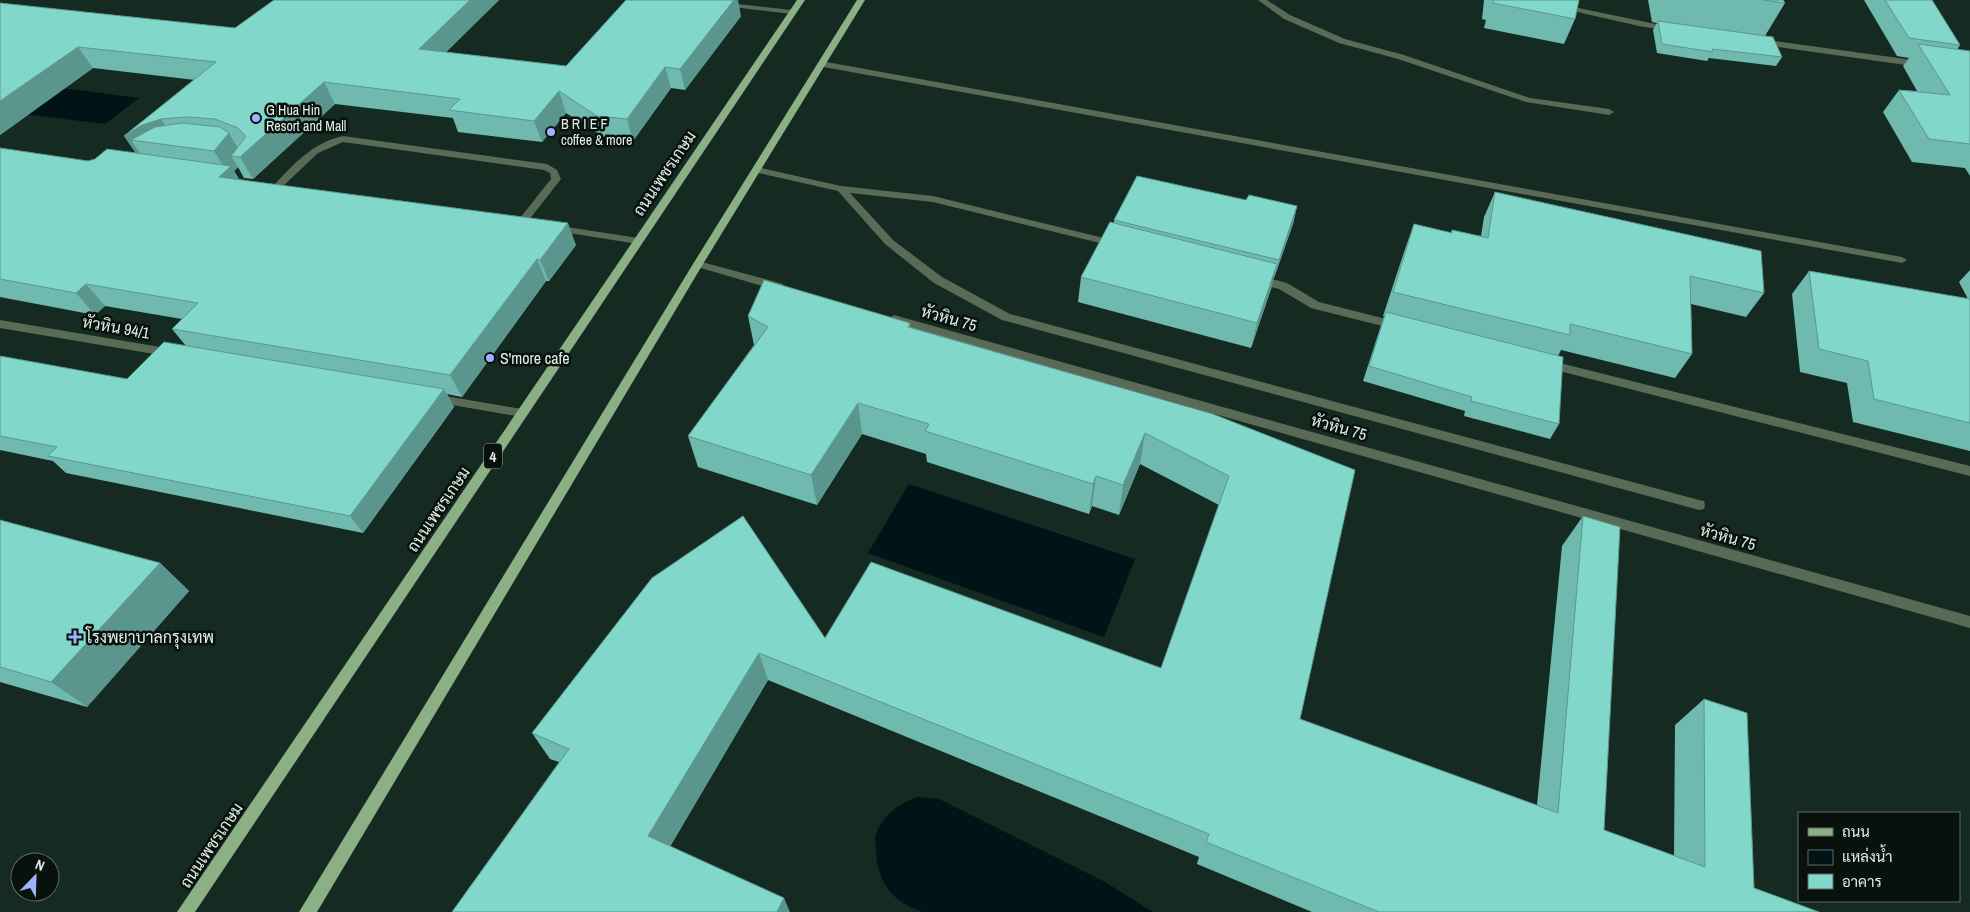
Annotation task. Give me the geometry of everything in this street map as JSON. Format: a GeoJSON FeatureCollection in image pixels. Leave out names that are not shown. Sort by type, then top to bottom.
{"type":"FeatureCollection","features":[{"type":"Feature","properties":{"kind":"main road","name":"ถนนเพชรเกษม"},"geometry":{"type":"LineString","coordinates":[[185,912],[801,0]]}},
{"type":"Feature","properties":{"kind":"main road"},"geometry":{"type":"LineString","coordinates":[[307,912],[698,264],[861,0]]}},
{"type":"Feature","properties":{"kind":"street"},"geometry":{"type":"LineString","coordinates":[[1262,0],[1287,17],[1342,42],[1401,57],[1530,100],[1609,112]]}},
{"type":"Feature","properties":{"kind":"street"},"geometry":{"type":"LineString","coordinates":[[1529,0],[1639,24],[1678,30]]}},
{"type":"Feature","properties":{"kind":"street"},"geometry":{"type":"LineString","coordinates":[[712,3],[792,12]]}},
{"type":"Feature","properties":{"kind":"street"},"geometry":{"type":"LineString","coordinates":[[1746,40],[1931,66]]}},
{"type":"Feature","properties":{"kind":"street"},"geometry":{"type":"LineString","coordinates":[[821,64],[1902,260]]}},
{"type":"Feature","properties":{"kind":"street"},"geometry":{"type":"LineString","coordinates":[[277,188],[319,147],[330,141],[344,139],[547,167],[554,172],[556,179],[525,223],[638,241]]}},
{"type":"Feature","properties":{"kind":"street"},"geometry":{"type":"LineString","coordinates":[[756,170],[841,189],[933,199],[1128,247]]}},
{"type":"Feature","properties":{"kind":"street"},"geometry":{"type":"LineString","coordinates":[[841,189],[888,242],[938,280],[1006,317],[1699,505]]}},
{"type":"Feature","properties":{"kind":"street"},"geometry":{"type":"LineString","coordinates":[[698,264],[794,291]]}},
{"type":"Feature","properties":{"kind":"street"},"geometry":{"type":"LineString","coordinates":[[1244,276],[1283,286],[1315,305],[1412,329]]}},
{"type":"Feature","properties":{"kind":"street","name":"หัวหิน 75"},"geometry":{"type":"LineString","coordinates":[[880,315],[1970,622]]}},
{"type":"Feature","properties":{"kind":"street","name":"หัวหิน 94/1"},"geometry":{"type":"LineString","coordinates":[[0,324],[186,356]]}},
{"type":"Feature","properties":{"kind":"street"},"geometry":{"type":"LineString","coordinates":[[1537,361],[1970,471]]}},
{"type":"Feature","properties":{"kind":"street"},"geometry":{"type":"LineString","coordinates":[[420,396],[522,413]]}},
{"type":"Feature","properties":{"kind":"water"},"geometry":{"type":"Polygon","coordinates":[[[0,80],[139,98],[105,124],[0,111],[0,80]]]}},
{"type":"Feature","properties":{"kind":"water"},"geometry":{"type":"Polygon","coordinates":[[[909,484],[1135,559],[1104,637],[868,553],[909,484]]]}},
{"type":"Feature","properties":{"kind":"water"},"geometry":{"type":"Polygon","coordinates":[[[917,797],[939,799],[1105,882],[1153,912],[923,912],[912,908],[895,896],[883,881],[879,872],[875,838],[882,822],[892,811],[917,797]]]}},
{"type":"Feature","properties":{"kind":"building"},"geometry":{"type":"Polygon","coordinates":[[[274,0],[470,0],[419,49],[566,66],[626,0],[734,0],[680,69],[665,67],[627,119],[597,116],[559,91],[534,121],[449,110],[460,99],[324,82],[240,157],[231,156],[245,138],[245,135],[238,128],[215,119],[187,117],[161,119],[142,125],[124,136],[216,62],[78,47],[0,101],[0,3],[235,28],[274,0]]]}},
{"type":"Feature","properties":{"kind":"building"},"geometry":{"type":"Polygon","coordinates":[[[1494,0],[1579,0],[1575,19],[1493,3],[1494,0]]]}},
{"type":"Feature","properties":{"kind":"building"},"geometry":{"type":"Polygon","coordinates":[[[1763,0],[1783,0],[1785,3],[1763,0]]]}},
{"type":"Feature","properties":{"kind":"building"},"geometry":{"type":"Polygon","coordinates":[[[1885,0],[1932,0],[1960,45],[1909,38],[1885,0]]]}},
{"type":"Feature","properties":{"kind":"building"},"geometry":{"type":"Polygon","coordinates":[[[1658,21],[1773,37],[1782,57],[1712,49],[1713,52],[1662,44],[1658,21]]]}},
{"type":"Feature","properties":{"kind":"building"},"geometry":{"type":"Polygon","coordinates":[[[1918,44],[1970,51],[1970,144],[1929,139],[1899,90],[1950,95],[1918,44]]]}},
{"type":"Feature","properties":{"kind":"building"},"geometry":{"type":"Polygon","coordinates":[[[182,123],[220,127],[229,133],[214,151],[131,140],[155,127],[182,123]]]}},
{"type":"Feature","properties":{"kind":"building"},"geometry":{"type":"Polygon","coordinates":[[[0,148],[88,161],[95,159],[107,149],[231,166],[219,177],[568,223],[540,260],[537,259],[450,375],[172,329],[198,303],[86,284],[76,293],[0,279],[0,148]]]}},
{"type":"Feature","properties":{"kind":"building"},"geometry":{"type":"Polygon","coordinates":[[[1137,176],[1246,200],[1249,195],[1297,206],[1279,260],[1114,220],[1137,176]]]}},
{"type":"Feature","properties":{"kind":"building"},"geometry":{"type":"Polygon","coordinates":[[[1495,192],[1761,251],[1764,293],[1690,276],[1692,354],[1570,324],[1570,335],[1393,292],[1414,224],[1452,233],[1452,230],[1488,238],[1495,192]]]}},
{"type":"Feature","properties":{"kind":"building"},"geometry":{"type":"Polygon","coordinates":[[[1110,222],[1277,264],[1257,323],[1081,277],[1110,222]]]}},
{"type":"Feature","properties":{"kind":"building"},"geometry":{"type":"Polygon","coordinates":[[[1809,271],[1970,299],[1970,423],[1874,399],[1868,361],[1819,349],[1809,271]]]}},
{"type":"Feature","properties":{"kind":"building"},"geometry":{"type":"Polygon","coordinates":[[[764,280],[910,323],[908,327],[1213,414],[1355,470],[1300,719],[1558,813],[1583,516],[1620,527],[1604,830],[1705,867],[1704,699],[1747,713],[1754,888],[1819,912],[1379,912],[1206,842],[1209,834],[759,653],[648,836],[784,898],[777,912],[452,912],[569,749],[532,733],[652,578],[743,516],[825,638],[871,562],[1161,668],[1229,476],[1145,433],[1123,485],[1096,476],[1093,484],[925,431],[929,424],[858,403],[811,475],[688,436],[768,327],[748,316],[764,280]]]}},
{"type":"Feature","properties":{"kind":"building"},"geometry":{"type":"Polygon","coordinates":[[[1386,312],[1563,357],[1559,424],[1471,401],[1472,397],[1369,366],[1386,312]]]}},
{"type":"Feature","properties":{"kind":"building"},"geometry":{"type":"Polygon","coordinates":[[[164,342],[444,389],[350,516],[48,456],[57,447],[0,436],[0,356],[127,379],[164,342]]]}},
{"type":"Feature","properties":{"kind":"building","name":"โรงพยาบาลกรุงเทพ"},"geometry":{"type":"Polygon","coordinates":[[[0,520],[160,563],[51,682],[0,667],[0,520]]]}},
{"type":"Feature","properties":{"kind":"place","name":"G Hua Hin Resort and Mall"},"geometry":{"type":"Point","coordinates":[256,118]}},
{"type":"Feature","properties":{"kind":"place","name":"B R I E F coffee & more"},"geometry":{"type":"Point","coordinates":[551,132]}},
{"type":"Feature","properties":{"kind":"place","name":"S'more cafe"},"geometry":{"type":"Point","coordinates":[490,358]}},
{"type":"Feature","properties":{"kind":"place","name":"โรงพยาบาลกรุงเทพ"},"geometry":{"type":"Point","coordinates":[75,637]}}]}
